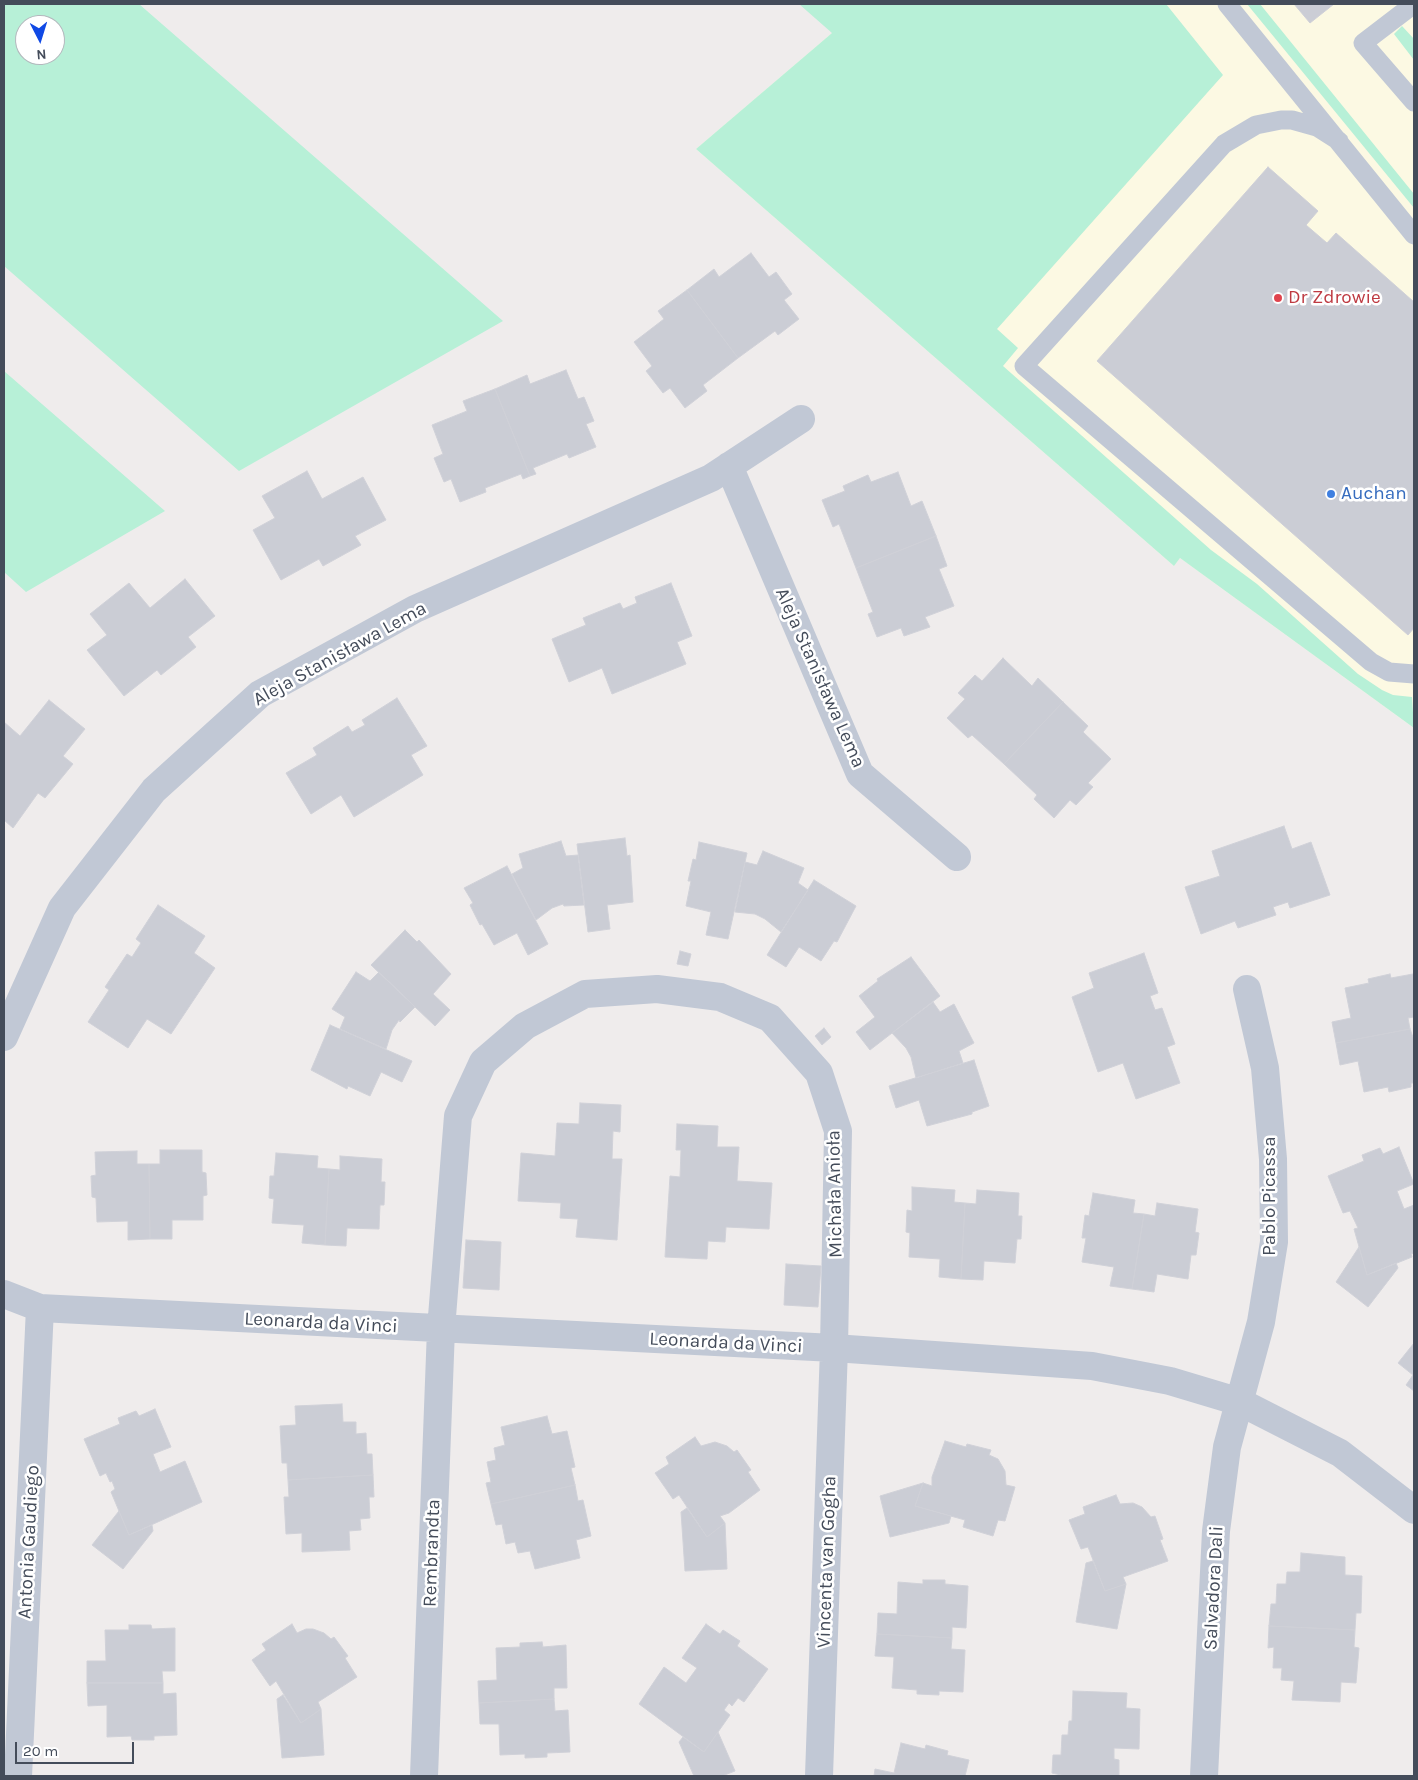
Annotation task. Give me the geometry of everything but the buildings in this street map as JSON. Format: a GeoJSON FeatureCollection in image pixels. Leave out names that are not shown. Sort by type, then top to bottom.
{"type":"FeatureCollection","features":[{"type":"Feature","properties":{"kind":"street","name":"Aleja Stanisława Lema"},"geometry":{"type":"LineString","coordinates":[[4,1037],[62,908],[154,790],[260,694],[415,609],[711,478],[801,419]]}},
{"type":"Feature","properties":{"kind":"street","name":"Aleja Stanisława Lema"},"geometry":{"type":"LineString","coordinates":[[729,466],[860,774],[957,857]]}},
{"type":"Feature","properties":{"kind":"street","name":"Michała Anioła"},"geometry":{"type":"LineString","coordinates":[[441,1329],[458,1116],[483,1062],[525,1026],[585,994],[657,989],[720,997],[770,1018],[819,1073],[838,1132],[834,1348]]}},
{"type":"Feature","properties":{"kind":"street","name":"Pablo Picassa"},"geometry":{"type":"LineString","coordinates":[[1240,1402],[1262,1322],[1274,1242],[1272,1158],[1265,1068],[1247,989]]}},
{"type":"Feature","properties":{"kind":"street","name":"Leonarda da Vinci"},"geometry":{"type":"LineString","coordinates":[[4,1294],[40,1308],[834,1348],[1092,1366],[1170,1381],[1240,1402],[1340,1453],[1414,1510]]}},
{"type":"Feature","properties":{"kind":"street","name":"Antonia Gaudiego"},"geometry":{"type":"LineString","coordinates":[[18,1776],[40,1308]]}},
{"type":"Feature","properties":{"kind":"street","name":"Rembrandta"},"geometry":{"type":"LineString","coordinates":[[424,1776],[441,1329]]}},
{"type":"Feature","properties":{"kind":"street","name":"Vincenta van Gogha"},"geometry":{"type":"LineString","coordinates":[[819,1776],[834,1348]]}},
{"type":"Feature","properties":{"kind":"street","name":"Salvadora Dali"},"geometry":{"type":"LineString","coordinates":[[1204,1776],[1216,1531],[1227,1447],[1240,1402]]}},
{"type":"Feature","properties":{"kind":"lane"},"geometry":{"type":"LineString","coordinates":[[1227,4],[1414,235]]}},
{"type":"Feature","properties":{"kind":"lane"},"geometry":{"type":"LineString","coordinates":[[1414,4],[1363,43],[1414,102]]}},
{"type":"Feature","properties":{"kind":"lane"},"geometry":{"type":"LineString","coordinates":[[1339,142],[1317,127],[1292,120],[1281,120],[1256,125],[1224,144],[1024,366],[1370,662],[1388,672],[1414,674]]}},
{"type":"Feature","properties":{"kind":"shaded area"},"geometry":{"type":"Polygon","coordinates":[[[866,4],[1414,4],[1414,728],[1180,558],[1174,566],[696,149],[866,4]]]}},
{"type":"Feature","properties":{"kind":"green space"},"geometry":{"type":"Polygon","coordinates":[[[4,4],[139,4],[503,321],[239,471],[4,266],[4,4]]]}},
{"type":"Feature","properties":{"kind":"green space"},"geometry":{"type":"Polygon","coordinates":[[[799,4],[1166,4],[1223,75],[997,329],[1018,348],[1003,366],[1211,550],[1257,584],[1358,674],[1393,695],[1412,697],[1414,728],[1180,558],[1174,566],[696,149],[832,33],[799,4]]]}},
{"type":"Feature","properties":{"kind":"green space"},"geometry":{"type":"Polygon","coordinates":[[[1247,4],[1260,4],[1414,194],[1414,208],[1247,4]]]}},
{"type":"Feature","properties":{"kind":"green space"},"geometry":{"type":"Polygon","coordinates":[[[1402,26],[1414,39],[1414,60],[1394,34],[1402,26]]]}},
{"type":"Feature","properties":{"kind":"green space"},"geometry":{"type":"Polygon","coordinates":[[[4,371],[165,511],[26,592],[4,572],[4,371]]]}},
{"type":"Feature","properties":{"kind":"place","name":"Dr Zdrowie"},"geometry":{"type":"Point","coordinates":[1278,298]}},
{"type":"Feature","properties":{"kind":"place","name":"Auchan"},"geometry":{"type":"Point","coordinates":[1331,494]}}]}
